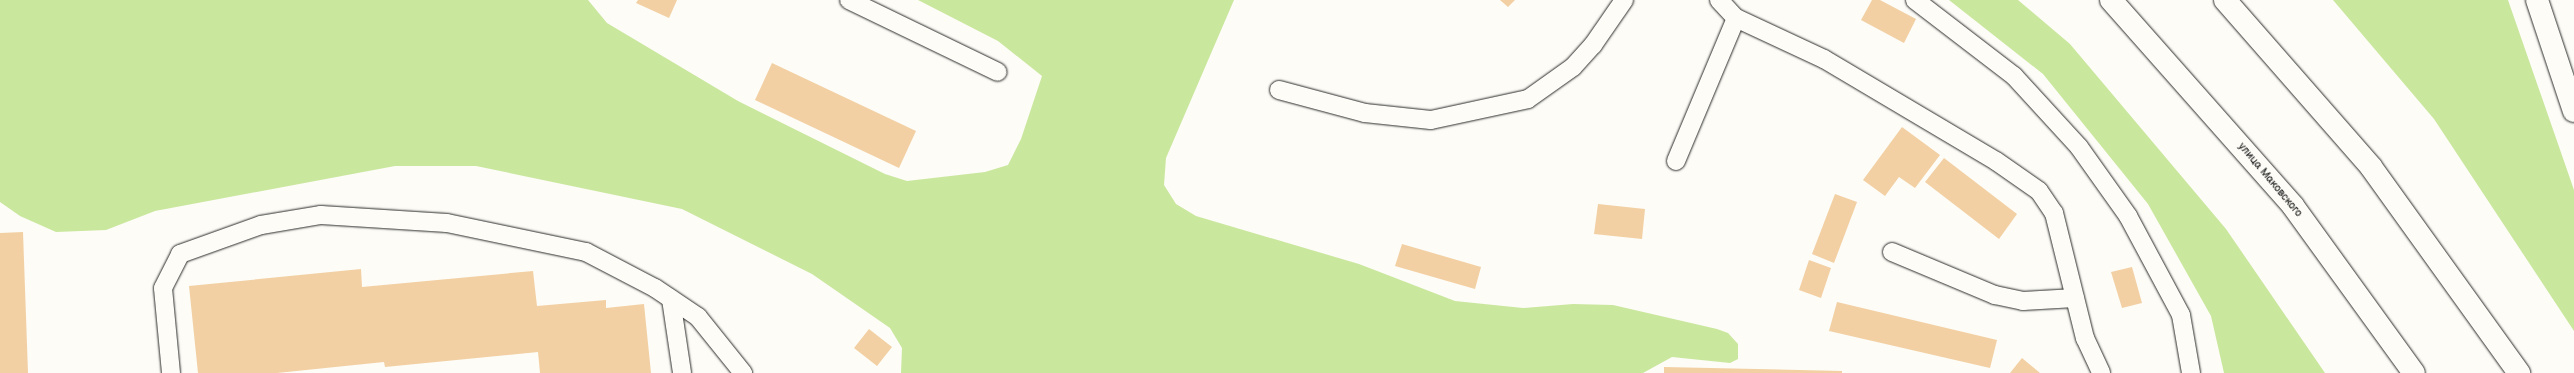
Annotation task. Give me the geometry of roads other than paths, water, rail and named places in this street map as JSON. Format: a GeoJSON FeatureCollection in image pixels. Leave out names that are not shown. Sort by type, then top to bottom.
{"type":"FeatureCollection","features":[{"type":"Feature","properties":{"kind":"main road","name":"улица Маковского"},"geometry":{"type":"LineString","coordinates":[[2111,0],[2293,206],[2414,373]]}},
{"type":"Feature","properties":{"kind":"main road"},"geometry":{"type":"LineString","coordinates":[[2225,0],[2371,166],[2519,373]]}},
{"type":"Feature","properties":{"kind":"main road"},"geometry":{"type":"LineString","coordinates":[[2537,0],[2574,111]]}},
{"type":"Feature","properties":{"kind":"lane"},"geometry":{"type":"LineString","coordinates":[[849,0],[998,72]]}},
{"type":"Feature","properties":{"kind":"lane"},"geometry":{"type":"LineString","coordinates":[[1279,90],[1365,113],[1431,120],[1528,99],[1573,67],[1593,45],[1624,0]]}},
{"type":"Feature","properties":{"kind":"lane"},"geometry":{"type":"LineString","coordinates":[[1719,0],[1736,18],[1824,59],[1996,161],[2039,191],[2054,213],[2085,338],[2101,373]]}},
{"type":"Feature","properties":{"kind":"lane"},"geometry":{"type":"LineString","coordinates":[[1915,0],[2014,76],[2079,146],[2128,216],[2181,315],[2191,373]]}},
{"type":"Feature","properties":{"kind":"lane"},"geometry":{"type":"LineString","coordinates":[[1676,161],[1736,18]]}},
{"type":"Feature","properties":{"kind":"lane"},"geometry":{"type":"LineString","coordinates":[[171,373],[163,288],[180,254],[261,225],[320,215],[447,223],[586,252],[671,299],[698,318],[743,373]]}},
{"type":"Feature","properties":{"kind":"lane"},"geometry":{"type":"LineString","coordinates":[[1892,252],[1995,295],[2023,301],[2075,298]]}},
{"type":"Feature","properties":{"kind":"lane"},"geometry":{"type":"LineString","coordinates":[[671,299],[682,373]]}}]}
